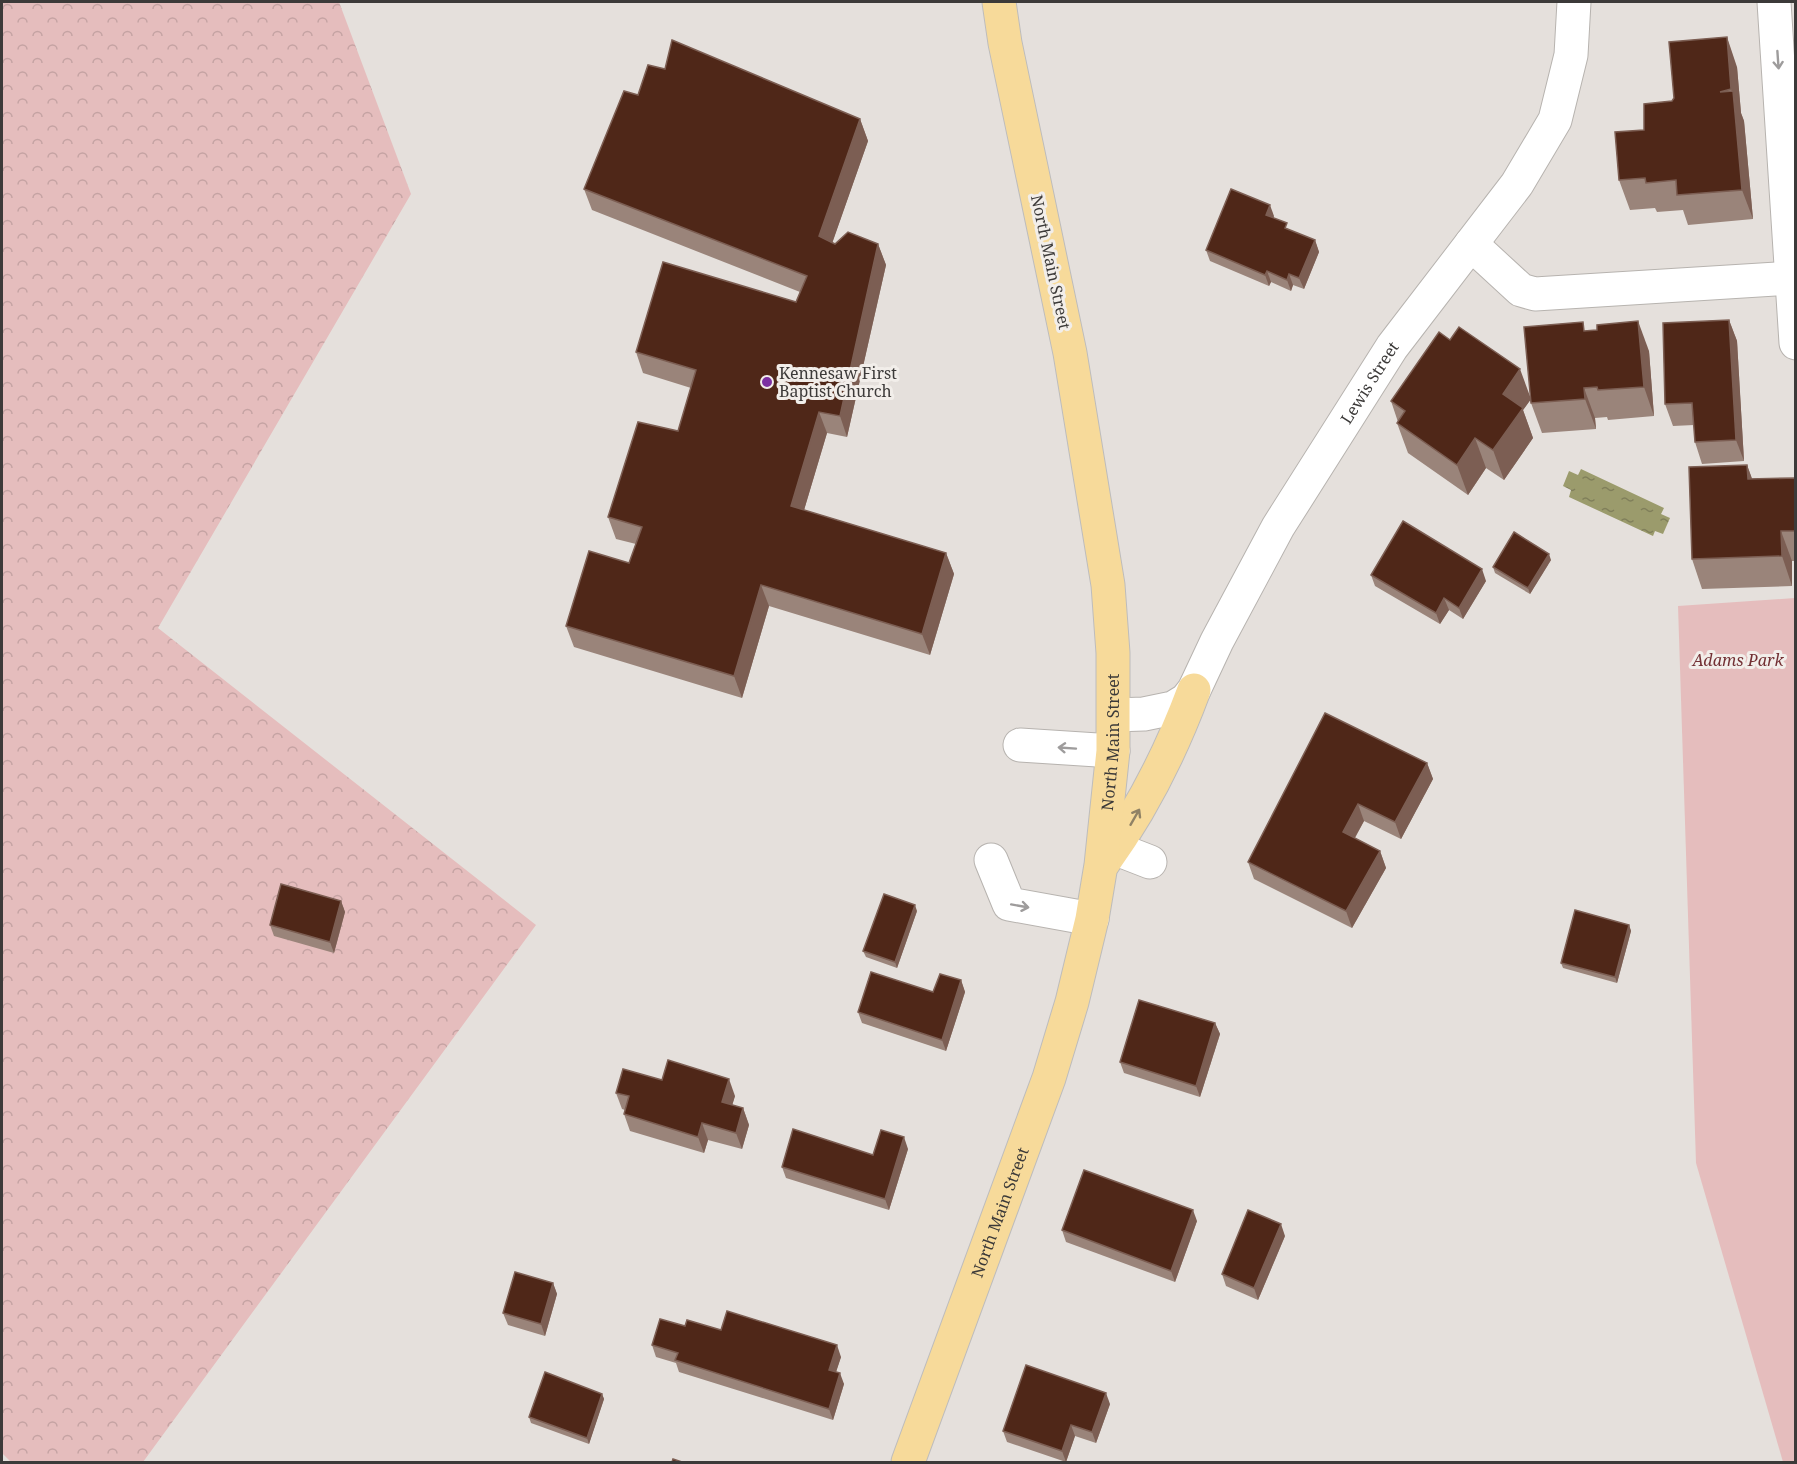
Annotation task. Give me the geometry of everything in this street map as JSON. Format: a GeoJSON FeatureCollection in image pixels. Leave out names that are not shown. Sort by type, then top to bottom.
{"type":"FeatureCollection","features":[{"type":"Feature","properties":{"kind":"main road","name":"North Main Street"},"geometry":{"type":"LineString","coordinates":[[908,1462],[1049,1078],[1072,1002],[1108,857],[1114,714],[1113,652],[1106,573],[1070,353],[999,2]]}},
{"type":"Feature","properties":{"kind":"main road"},"geometry":{"type":"LineString","coordinates":[[1108,857],[1156,780],[1194,690]]}},
{"type":"Feature","properties":{"kind":"street","name":"Lewis Street"},"geometry":{"type":"LineString","coordinates":[[1114,714],[1144,714],[1173,708],[1186,700],[1194,690],[1217,641],[1278,527],[1392,347],[1517,184],[1555,120],[1570,55],[1574,2]]}},
{"type":"Feature","properties":{"kind":"street"},"geometry":{"type":"LineString","coordinates":[[1774,2],[1796,344]]}},
{"type":"Feature","properties":{"kind":"street"},"geometry":{"type":"LineString","coordinates":[[1471,244],[1521,290],[1535,294],[1791,278]]}},
{"type":"Feature","properties":{"kind":"street"},"geometry":{"type":"LineString","coordinates":[[1020,745],[1113,751]]}},
{"type":"Feature","properties":{"kind":"street"},"geometry":{"type":"LineString","coordinates":[[1108,857],[1150,862]]}},
{"type":"Feature","properties":{"kind":"street"},"geometry":{"type":"LineString","coordinates":[[991,860],[1009,904],[1092,919]]}},
{"type":"Feature","properties":{"kind":"green space"},"geometry":{"type":"Polygon","coordinates":[[[2,2],[339,2],[411,194],[158,628],[536,925],[143,1462],[11,1462],[2,1453],[2,2]]]}},
{"type":"Feature","properties":{"kind":"green space","name":"Adams Park"},"geometry":{"type":"Polygon","coordinates":[[[1795,598],[1796,1462],[1783,1462],[1696,1163],[1678,606],[1795,598]]]}},
{"type":"Feature","properties":{"kind":"water"},"geometry":{"type":"Polygon","coordinates":[[[1581,469],[1664,508],[1661,514],[1670,518],[1663,534],[1655,531],[1653,536],[1569,497],[1571,490],[1563,486],[1569,471],[1578,475],[1581,469]]]}},
{"type":"Feature","properties":{"kind":"building"},"geometry":{"type":"Polygon","coordinates":[[[1727,37],[1731,89],[1720,92],[1733,91],[1742,190],[1677,195],[1676,180],[1646,183],[1645,178],[1619,180],[1615,132],[1644,130],[1644,104],[1672,101],[1674,98],[1669,42],[1727,37]]]}},
{"type":"Feature","properties":{"kind":"building","name":"Kennesaw First Baptist Church"},"geometry":{"type":"Polygon","coordinates":[[[672,40],[860,119],[819,236],[835,244],[848,232],[878,244],[840,416],[819,412],[791,506],[946,553],[922,634],[761,585],[734,676],[566,626],[589,551],[629,563],[642,527],[608,517],[638,422],[678,431],[696,370],[636,352],[663,262],[796,302],[807,276],[584,189],[624,91],[638,95],[648,65],[665,69],[672,40]]]}},
{"type":"Feature","properties":{"kind":"building"},"geometry":{"type":"Polygon","coordinates":[[[1231,189],[1270,205],[1266,215],[1287,223],[1285,228],[1315,240],[1299,278],[1289,274],[1287,280],[1267,271],[1265,275],[1206,250],[1231,189]]]}},
{"type":"Feature","properties":{"kind":"building"},"geometry":{"type":"Polygon","coordinates":[[[1729,320],[1736,440],[1695,442],[1692,403],[1665,404],[1663,323],[1729,320]]]}},
{"type":"Feature","properties":{"kind":"building"},"geometry":{"type":"Polygon","coordinates":[[[1638,321],[1644,387],[1598,390],[1597,387],[1584,388],[1585,399],[1531,403],[1524,327],[1583,322],[1584,331],[1597,330],[1597,325],[1638,321]]]}},
{"type":"Feature","properties":{"kind":"building"},"geometry":{"type":"Polygon","coordinates":[[[1459,327],[1520,369],[1503,394],[1523,408],[1493,450],[1475,438],[1457,465],[1397,423],[1405,411],[1391,401],[1439,332],[1450,340],[1459,327]]]}},
{"type":"Feature","properties":{"kind":"building"},"geometry":{"type":"Polygon","coordinates":[[[1747,465],[1748,479],[1796,478],[1796,531],[1781,531],[1782,556],[1692,559],[1689,467],[1747,465]]]}},
{"type":"Feature","properties":{"kind":"building"},"geometry":{"type":"Polygon","coordinates":[[[1403,521],[1482,569],[1459,608],[1444,598],[1436,613],[1371,575],[1403,521]]]}},
{"type":"Feature","properties":{"kind":"building"},"geometry":{"type":"Polygon","coordinates":[[[1514,532],[1549,554],[1528,588],[1493,567],[1514,532]]]}},
{"type":"Feature","properties":{"kind":"building"},"geometry":{"type":"Polygon","coordinates":[[[1325,713],[1427,763],[1395,822],[1358,804],[1343,832],[1380,851],[1346,911],[1248,862],[1325,713]]]}},
{"type":"Feature","properties":{"kind":"building"},"geometry":{"type":"Polygon","coordinates":[[[281,884],[341,901],[330,942],[270,925],[281,884]]]}},
{"type":"Feature","properties":{"kind":"building"},"geometry":{"type":"Polygon","coordinates":[[[884,894],[915,905],[895,962],[863,951],[884,894]]]}},
{"type":"Feature","properties":{"kind":"building"},"geometry":{"type":"Polygon","coordinates":[[[1575,910],[1629,925],[1615,977],[1561,963],[1575,910]]]}},
{"type":"Feature","properties":{"kind":"building"},"geometry":{"type":"Polygon","coordinates":[[[871,972],[933,992],[940,974],[961,980],[942,1040],[858,1012],[871,972]]]}},
{"type":"Feature","properties":{"kind":"building"},"geometry":{"type":"Polygon","coordinates":[[[1139,1000],[1215,1023],[1196,1086],[1120,1062],[1139,1000]]]}},
{"type":"Feature","properties":{"kind":"building"},"geometry":{"type":"Polygon","coordinates":[[[668,1060],[729,1079],[722,1102],[743,1108],[736,1133],[702,1123],[698,1137],[624,1114],[629,1096],[616,1093],[623,1069],[662,1080],[668,1060]]]}},
{"type":"Feature","properties":{"kind":"building"},"geometry":{"type":"Polygon","coordinates":[[[793,1129],[873,1155],[881,1130],[904,1137],[885,1199],[782,1167],[793,1129]]]}},
{"type":"Feature","properties":{"kind":"building"},"geometry":{"type":"Polygon","coordinates":[[[1084,1170],[1193,1210],[1171,1271],[1062,1230],[1084,1170]]]}},
{"type":"Feature","properties":{"kind":"building"},"geometry":{"type":"Polygon","coordinates":[[[1248,1210],[1281,1224],[1254,1288],[1222,1274],[1248,1210]]]}},
{"type":"Feature","properties":{"kind":"building"},"geometry":{"type":"Polygon","coordinates":[[[515,1272],[553,1283],[541,1324],[503,1313],[515,1272]]]}},
{"type":"Feature","properties":{"kind":"building"},"geometry":{"type":"Polygon","coordinates":[[[727,1311],[837,1345],[829,1370],[840,1373],[829,1409],[675,1360],[678,1353],[652,1345],[660,1319],[685,1326],[687,1320],[721,1330],[727,1311]]]}},
{"type":"Feature","properties":{"kind":"building"},"geometry":{"type":"Polygon","coordinates":[[[1026,1365],[1106,1393],[1092,1432],[1071,1425],[1062,1451],[1003,1431],[1026,1365]]]}},
{"type":"Feature","properties":{"kind":"building"},"geometry":{"type":"Polygon","coordinates":[[[545,1372],[602,1394],[587,1438],[529,1417],[545,1372]]]}},
{"type":"Feature","properties":{"kind":"place","name":"Kennesaw First Baptist Church"},"geometry":{"type":"Point","coordinates":[767,382]}}]}
